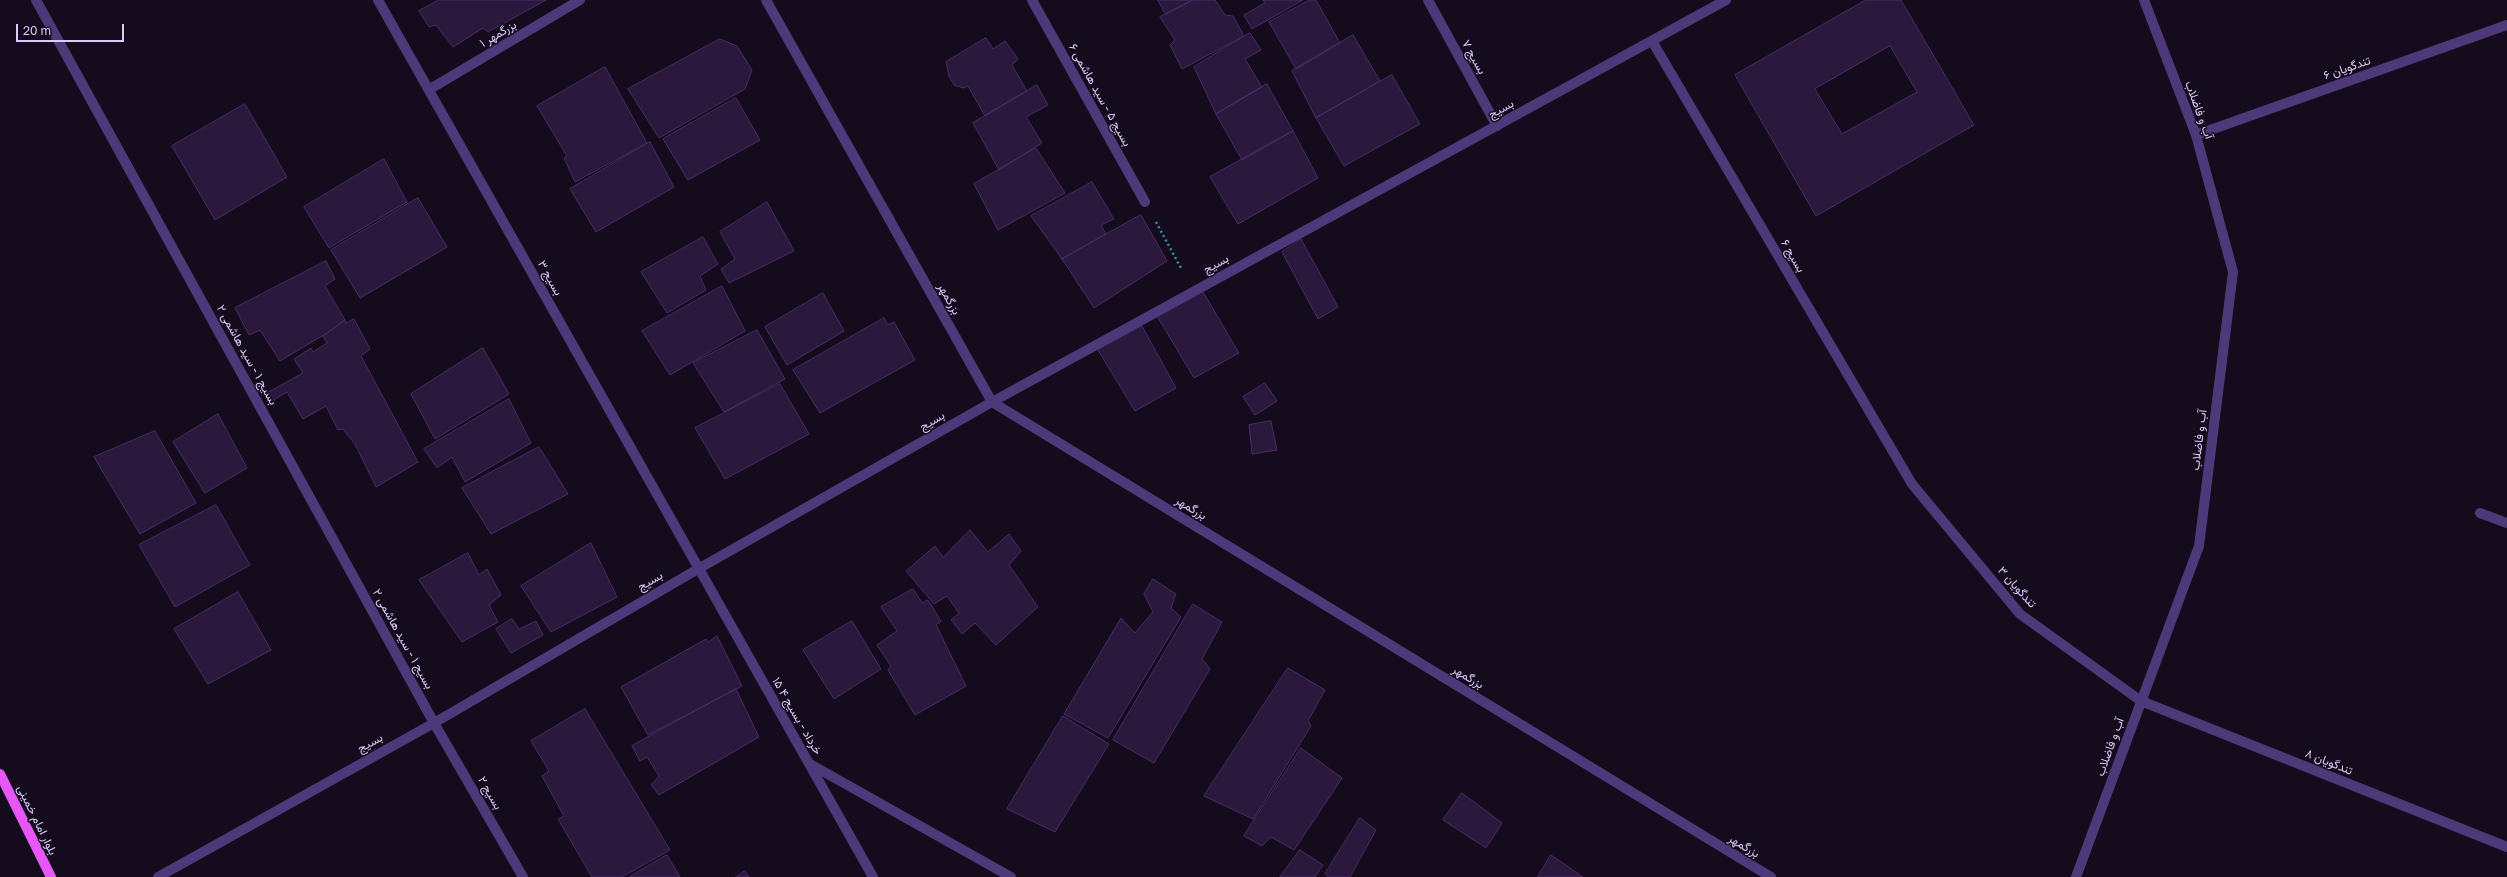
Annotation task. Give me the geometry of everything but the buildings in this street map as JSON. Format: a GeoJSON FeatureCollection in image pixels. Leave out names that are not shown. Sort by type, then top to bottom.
{"type":"FeatureCollection","features":[{"type":"Feature","properties":{"kind":"main road","name":"بلوار امام خمینی"},"geometry":{"type":"LineString","coordinates":[[0,774],[51,877]]}},
{"type":"Feature","properties":{"kind":"street","name":"بسیج ۱ - سید هاشمی ۲"},"geometry":{"type":"LineString","coordinates":[[36,0],[434,722]]}},
{"type":"Feature","properties":{"kind":"street","name":"بسیج ۳"},"geometry":{"type":"LineString","coordinates":[[378,0],[430,90],[698,569]]}},
{"type":"Feature","properties":{"kind":"street","name":"بزرگمهر ۱"},"geometry":{"type":"LineString","coordinates":[[430,90],[580,0]]}},
{"type":"Feature","properties":{"kind":"street","name":"بزرگمهر"},"geometry":{"type":"LineString","coordinates":[[766,0],[992,402],[1771,877]]}},
{"type":"Feature","properties":{"kind":"street","name":"بسیج ۵ - سید هاشمی ۶"},"geometry":{"type":"LineString","coordinates":[[1032,0],[1144,202]]}},
{"type":"Feature","properties":{"kind":"street","name":"بسیج ۷"},"geometry":{"type":"LineString","coordinates":[[1428,0],[1497,126]]}},
{"type":"Feature","properties":{"kind":"street","name":"بسیج"},"geometry":{"type":"LineString","coordinates":[[158,877],[434,722],[698,569],[992,402],[1726,0]]}},
{"type":"Feature","properties":{"kind":"street","name":"آب و فاضلاب"},"geometry":{"type":"LineString","coordinates":[[2076,877],[2199,546],[2233,272],[2196,136],[2144,0]]}},
{"type":"Feature","properties":{"kind":"street","name":"تندگویان ۶"},"geometry":{"type":"LineString","coordinates":[[2196,136],[2507,25]]}},
{"type":"Feature","properties":{"kind":"street","name":"بسیج ۶"},"geometry":{"type":"LineString","coordinates":[[1652,41],[1912,484]]}},
{"type":"Feature","properties":{"kind":"street","name":"تندگویان ۳"},"geometry":{"type":"LineString","coordinates":[[1912,484],[2020,614],[2141,701]]}},
{"type":"Feature","properties":{"kind":"street"},"geometry":{"type":"LineString","coordinates":[[2480,513],[2507,523]]}},
{"type":"Feature","properties":{"kind":"street","name":"۱۵ خرداد - بسیج ۴"},"geometry":{"type":"LineString","coordinates":[[698,569],[873,877]]}},
{"type":"Feature","properties":{"kind":"street","name":"تندگویان ۸"},"geometry":{"type":"LineString","coordinates":[[2141,701],[2507,847]]}},
{"type":"Feature","properties":{"kind":"street","name":"بسیج ۲"},"geometry":{"type":"LineString","coordinates":[[434,722],[523,877]]}},
{"type":"Feature","properties":{"kind":"street"},"geometry":{"type":"LineString","coordinates":[[810,764],[1011,877]]}},
{"type":"Feature","properties":{"kind":"path"},"geometry":{"type":"LineString","coordinates":[[1144,202],[1194,291]]}}]}
